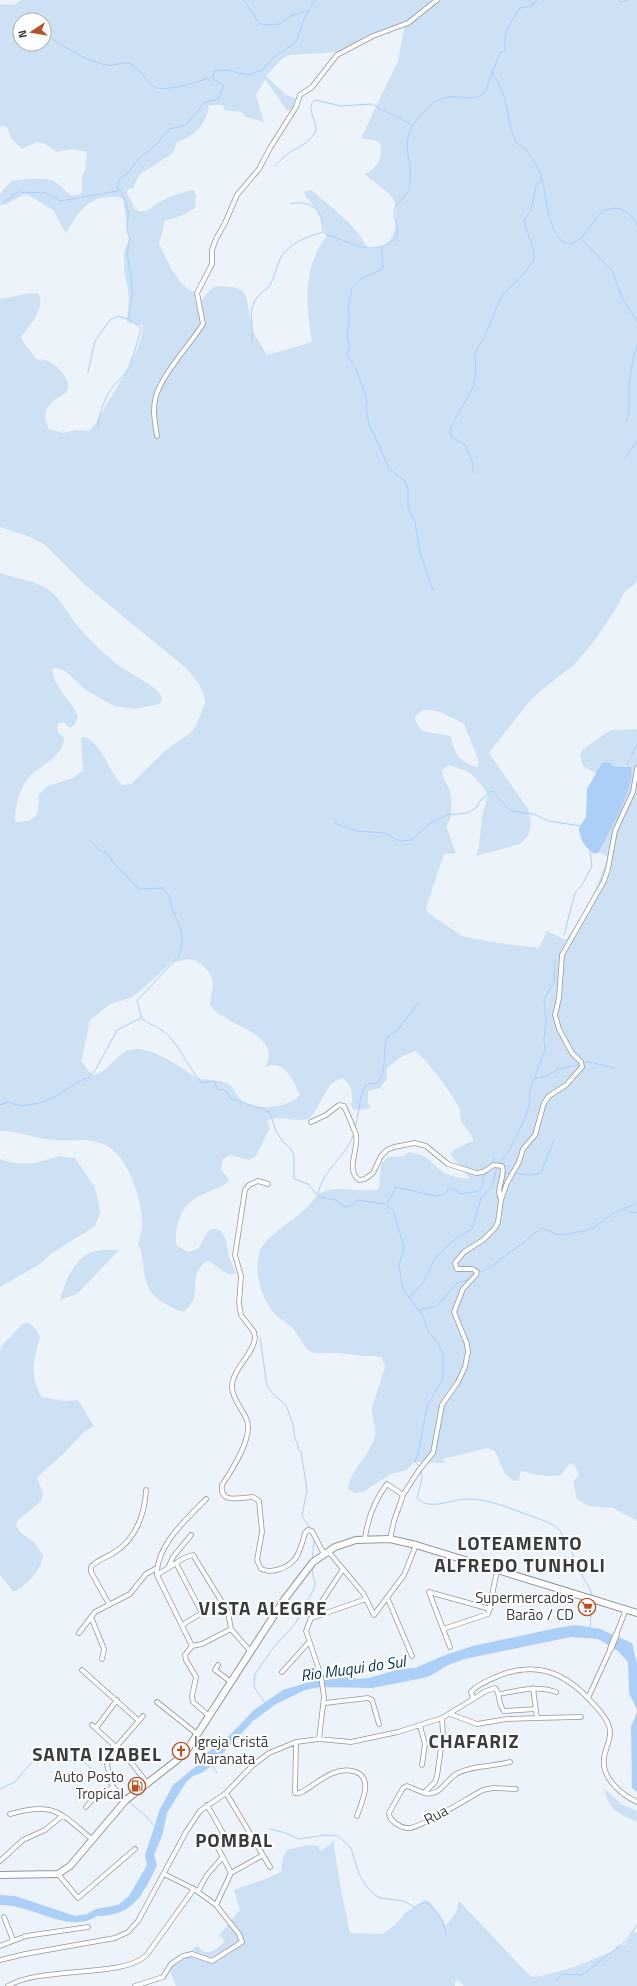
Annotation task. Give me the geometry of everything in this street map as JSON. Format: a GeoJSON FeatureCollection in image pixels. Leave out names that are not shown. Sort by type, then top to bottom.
{"type":"FeatureCollection","features":[{"type":"Feature","properties":{"kind":"main road"},"geometry":{"type":"LineString","coordinates":[[0,1875],[58,1874],[70,1866],[126,1800],[177,1760],[196,1737],[284,1600],[307,1568],[326,1553],[340,1545],[365,1538],[390,1539],[416,1545],[637,1613]]}},
{"type":"Feature","properties":{"kind":"street"},"geometry":{"type":"LineString","coordinates":[[157,436],[154,414],[155,397],[163,380],[203,324],[197,293],[212,263],[212,250],[216,239],[237,195],[259,170],[270,148],[296,107],[300,95],[312,87],[337,55],[372,36],[408,23],[437,0]]}},
{"type":"Feature","properties":{"kind":"street"},"geometry":{"type":"LineString","coordinates":[[390,1539],[394,1520],[403,1495],[433,1453],[442,1405],[465,1367],[468,1352],[465,1336],[454,1312],[463,1288],[476,1274],[476,1272],[473,1269],[456,1268],[455,1263],[459,1257],[483,1240],[495,1228],[500,1215],[501,1200],[507,1183],[519,1162],[523,1149],[535,1135],[541,1110],[547,1098],[566,1085],[582,1067],[581,1062],[572,1052],[556,1020],[562,955],[605,877],[615,831],[633,792],[637,768]]}},
{"type":"Feature","properties":{"kind":"street"},"geometry":{"type":"LineString","coordinates":[[311,1122],[326,1115],[339,1105],[344,1106],[356,1134],[352,1169],[353,1174],[359,1180],[365,1179],[373,1173],[381,1156],[387,1150],[394,1147],[418,1143],[426,1146],[445,1162],[476,1173],[483,1172],[494,1165],[502,1166],[503,1170],[498,1189],[501,1200]]}},
{"type":"Feature","properties":{"kind":"street"},"geometry":{"type":"LineString","coordinates":[[268,1184],[258,1181],[249,1185],[245,1190],[242,1202],[235,1255],[241,1276],[239,1297],[241,1315],[254,1332],[255,1338],[237,1373],[232,1388],[235,1398],[247,1418],[249,1429],[242,1450],[222,1485],[222,1490],[225,1496],[232,1499],[253,1497],[259,1502],[262,1532],[257,1560],[261,1569],[274,1571],[290,1564],[297,1558],[305,1533],[308,1530],[312,1531],[326,1553],[342,1569],[366,1599],[374,1615],[404,1575],[416,1545]]}},
{"type":"Feature","properties":{"kind":"street"},"geometry":{"type":"LineString","coordinates":[[365,1538],[368,1519],[377,1497],[387,1484],[403,1495]]}},
{"type":"Feature","properties":{"kind":"street"},"geometry":{"type":"LineString","coordinates":[[109,1604],[91,1572],[92,1567],[119,1550],[136,1529],[143,1516],[146,1490]]}},
{"type":"Feature","properties":{"kind":"street"},"geometry":{"type":"LineString","coordinates":[[192,1646],[157,1575],[157,1568],[160,1558],[176,1532],[206,1499]]}},
{"type":"Feature","properties":{"kind":"street"},"geometry":{"type":"LineString","coordinates":[[168,1568],[172,1557],[191,1534]]}},
{"type":"Feature","properties":{"kind":"street"},"geometry":{"type":"LineString","coordinates":[[157,1575],[176,1563],[193,1555],[228,1612],[231,1629],[250,1652]]}},
{"type":"Feature","properties":{"kind":"street"},"geometry":{"type":"LineString","coordinates":[[176,1563],[202,1613],[182,1625]]}},
{"type":"Feature","properties":{"kind":"street"},"geometry":{"type":"LineString","coordinates":[[79,1633],[95,1612],[130,1594],[146,1574],[157,1568]]}},
{"type":"Feature","properties":{"kind":"street"},"geometry":{"type":"LineString","coordinates":[[319,1739],[324,1697],[321,1676],[306,1631],[311,1618],[342,1569]]}},
{"type":"Feature","properties":{"kind":"street"},"geometry":{"type":"LineString","coordinates":[[443,1629],[488,1614],[497,1571]]}},
{"type":"Feature","properties":{"kind":"street"},"geometry":{"type":"LineString","coordinates":[[450,1647],[430,1592],[490,1609]]}},
{"type":"Feature","properties":{"kind":"street"},"geometry":{"type":"LineString","coordinates":[[387,1597],[412,1656]]}},
{"type":"Feature","properties":{"kind":"street"},"geometry":{"type":"LineString","coordinates":[[311,1618],[366,1599]]}},
{"type":"Feature","properties":{"kind":"street"},"geometry":{"type":"LineString","coordinates":[[588,1698],[611,1648],[626,1609]]}},
{"type":"Feature","properties":{"kind":"street"},"geometry":{"type":"LineString","coordinates":[[91,1617],[104,1649],[102,1659]]}},
{"type":"Feature","properties":{"kind":"street"},"geometry":{"type":"LineString","coordinates":[[209,1716],[194,1704],[192,1699],[196,1677],[186,1660],[185,1654],[192,1646],[202,1644],[231,1629]]}},
{"type":"Feature","properties":{"kind":"street"},"geometry":{"type":"LineString","coordinates":[[282,1672],[309,1642]]}},
{"type":"Feature","properties":{"kind":"street"},"geometry":{"type":"LineString","coordinates":[[218,1665],[215,1670],[231,1682]]}},
{"type":"Feature","properties":{"kind":"street"},"geometry":{"type":"LineString","coordinates":[[473,1699],[472,1692],[483,1683],[509,1672],[526,1669],[553,1672],[564,1678],[588,1698],[597,1708],[610,1729],[610,1737],[604,1760],[606,1772],[620,1792],[637,1802]]}},
{"type":"Feature","properties":{"kind":"street"},"geometry":{"type":"LineString","coordinates":[[82,1670],[139,1721]]}},
{"type":"Feature","properties":{"kind":"street"},"geometry":{"type":"LineString","coordinates":[[0,1960],[25,1954],[104,1941],[122,1935],[138,1921],[195,1818],[207,1805],[227,1792],[252,1766],[269,1754],[296,1742],[319,1739],[343,1742],[362,1741],[420,1726],[450,1714],[492,1688],[495,1688],[499,1694],[501,1708],[504,1711],[536,1708]]}},
{"type":"Feature","properties":{"kind":"street"},"geometry":{"type":"LineString","coordinates":[[532,1688],[537,1718]]}},
{"type":"Feature","properties":{"kind":"street"},"geometry":{"type":"LineString","coordinates":[[499,1694],[532,1688],[556,1692]]}},
{"type":"Feature","properties":{"kind":"street"},"geometry":{"type":"LineString","coordinates":[[324,1703],[368,1698],[372,1700],[379,1724]]}},
{"type":"Feature","properties":{"kind":"street"},"geometry":{"type":"LineString","coordinates":[[117,1700],[94,1726],[133,1764],[147,1783]]}},
{"type":"Feature","properties":{"kind":"street"},"geometry":{"type":"LineString","coordinates":[[156,1702],[196,1737]]}},
{"type":"Feature","properties":{"kind":"street"},"geometry":{"type":"LineString","coordinates":[[450,1714],[477,1724],[507,1719],[581,1717]]}},
{"type":"Feature","properties":{"kind":"street"},"geometry":{"type":"LineString","coordinates":[[126,1800],[113,1787],[107,1761],[110,1754],[143,1716]]}},
{"type":"Feature","properties":{"kind":"street"},"geometry":{"type":"LineString","coordinates":[[424,1793],[435,1782],[437,1776],[443,1734],[442,1718]]}},
{"type":"Feature","properties":{"kind":"street"},"geometry":{"type":"LineString","coordinates":[[420,1726],[425,1744],[422,1765]]}},
{"type":"Feature","properties":{"kind":"street"},"geometry":{"type":"LineString","coordinates":[[296,1742],[294,1793],[301,1793],[332,1773],[353,1771],[362,1776],[366,1786],[357,1816]]}},
{"type":"Feature","properties":{"kind":"street"},"geometry":{"type":"LineString","coordinates":[[424,1793],[432,1795],[437,1793],[450,1779],[467,1769],[497,1766],[510,1762]]}},
{"type":"Feature","properties":{"kind":"street","name":"Rua"},"geometry":{"type":"LineString","coordinates":[[424,1793],[407,1786],[403,1788],[391,1809],[389,1816],[400,1826],[406,1828],[422,1823],[483,1790],[493,1788],[516,1789]]}},
{"type":"Feature","properties":{"kind":"street"},"geometry":{"type":"LineString","coordinates":[[86,1807],[91,1801],[113,1787]]}},
{"type":"Feature","properties":{"kind":"street"},"geometry":{"type":"LineString","coordinates":[[227,1792],[270,1867]]}},
{"type":"Feature","properties":{"kind":"street"},"geometry":{"type":"LineString","coordinates":[[207,1805],[223,1833],[217,1846],[231,1873]]}},
{"type":"Feature","properties":{"kind":"street"},"geometry":{"type":"LineString","coordinates":[[10,1814],[41,1807],[51,1809],[93,1840]]}},
{"type":"Feature","properties":{"kind":"street"},"geometry":{"type":"LineString","coordinates":[[0,1860],[23,1840],[45,1830],[62,1816]]}},
{"type":"Feature","properties":{"kind":"street"},"geometry":{"type":"LineString","coordinates":[[58,1874],[78,1898],[134,1850]]}},
{"type":"Feature","properties":{"kind":"street"},"geometry":{"type":"LineString","coordinates":[[216,1905],[231,1873],[263,1855]]}},
{"type":"Feature","properties":{"kind":"street"},"geometry":{"type":"LineString","coordinates":[[8,1986],[34,1976],[104,1970],[142,1959],[207,1875],[222,1858]]}},
{"type":"Feature","properties":{"kind":"street"},"geometry":{"type":"LineString","coordinates":[[135,1986],[163,1977],[172,1964],[183,1956],[192,1954],[212,1961],[240,1945],[242,1938],[216,1905],[196,1890],[164,1874]]}},
{"type":"Feature","properties":{"kind":"street"},"geometry":{"type":"LineString","coordinates":[[4,1917],[14,1940]]}},
{"type":"Feature","properties":{"kind":"street"},"geometry":{"type":"LineString","coordinates":[[0,1946],[26,1936],[88,1927]]}},
{"type":"Feature","properties":{"kind":"shaded area"},"geometry":{"type":"Polygon","coordinates":[[[21,0],[637,0],[637,582],[624,592],[619,604],[595,640],[574,665],[540,691],[528,703],[489,753],[528,809],[531,823],[528,836],[520,844],[476,856],[479,846],[482,816],[488,795],[476,778],[462,769],[448,765],[442,770],[451,801],[451,815],[446,826],[456,853],[444,854],[426,908],[428,913],[462,936],[491,942],[539,948],[547,931],[566,940],[591,902],[608,857],[599,852],[619,812],[627,765],[621,766],[602,763],[597,774],[583,766],[580,755],[582,750],[612,730],[637,729],[637,1521],[613,1508],[588,1506],[577,1499],[573,1482],[579,1475],[575,1465],[570,1463],[561,1475],[555,1476],[521,1471],[519,1480],[513,1481],[504,1472],[495,1451],[488,1448],[442,1459],[446,1463],[414,1462],[407,1470],[391,1474],[363,1492],[355,1493],[348,1489],[353,1475],[373,1443],[375,1436],[372,1408],[385,1367],[382,1358],[341,1353],[318,1353],[312,1352],[304,1346],[293,1328],[274,1314],[268,1305],[258,1276],[257,1268],[259,1253],[262,1247],[273,1235],[300,1214],[319,1194],[332,1189],[379,1189],[381,1164],[388,1157],[404,1156],[409,1152],[417,1154],[427,1158],[439,1169],[450,1175],[470,1179],[450,1154],[455,1149],[473,1141],[471,1135],[462,1123],[460,1110],[440,1078],[415,1051],[401,1057],[387,1068],[387,1079],[380,1088],[368,1091],[368,1103],[371,1108],[359,1110],[353,1109],[351,1105],[352,1090],[343,1078],[331,1085],[309,1119],[298,1120],[277,1118],[267,1120],[270,1128],[256,1156],[249,1160],[230,1155],[223,1159],[221,1169],[229,1180],[228,1182],[189,1203],[181,1214],[177,1227],[176,1240],[177,1246],[189,1252],[198,1249],[208,1231],[214,1229],[220,1230],[226,1240],[229,1257],[236,1273],[228,1274],[211,1262],[207,1261],[200,1267],[197,1273],[194,1299],[183,1312],[162,1302],[153,1294],[147,1284],[144,1274],[142,1254],[138,1244],[142,1230],[142,1219],[137,1194],[127,1169],[120,1158],[112,1150],[97,1142],[47,1139],[14,1132],[0,1131],[0,573],[32,582],[49,590],[61,602],[70,616],[99,649],[119,666],[154,688],[162,698],[160,704],[134,709],[114,706],[86,690],[65,671],[57,668],[52,669],[56,683],[78,716],[75,724],[70,728],[63,722],[59,723],[57,730],[64,738],[63,745],[60,751],[50,761],[33,773],[25,782],[18,799],[15,822],[28,821],[36,816],[39,794],[48,786],[73,778],[83,770],[81,738],[85,737],[97,747],[122,785],[131,784],[166,750],[193,731],[205,703],[199,684],[186,668],[86,586],[44,544],[25,535],[0,527],[0,299],[32,293],[39,294],[40,306],[36,317],[21,337],[37,360],[52,363],[60,370],[66,379],[68,387],[66,393],[51,403],[45,417],[49,429],[63,433],[76,430],[89,431],[96,423],[131,362],[137,349],[143,325],[127,322],[129,296],[124,269],[124,253],[129,239],[123,199],[118,197],[108,197],[93,201],[77,215],[66,234],[53,210],[28,195],[23,195],[4,205],[0,201],[0,194],[11,182],[24,179],[47,179],[55,182],[69,194],[77,195],[82,193],[82,176],[85,170],[87,152],[71,149],[57,152],[45,144],[37,142],[22,149],[11,138],[7,127],[0,126],[0,4],[14,5],[21,0]],[[405,24],[371,34],[339,52],[291,55],[283,58],[266,76],[285,94],[296,99],[294,106],[288,111],[266,80],[256,95],[264,122],[246,117],[241,112],[224,110],[223,105],[209,105],[206,118],[195,133],[177,142],[173,153],[139,175],[133,188],[128,189],[127,193],[135,209],[143,212],[163,200],[194,190],[196,196],[195,208],[183,215],[165,221],[159,244],[179,280],[190,290],[197,293],[198,305],[209,291],[216,286],[233,287],[241,290],[246,296],[253,332],[267,355],[312,342],[308,314],[308,287],[313,260],[327,236],[317,210],[306,197],[304,192],[311,190],[343,217],[357,232],[368,249],[382,246],[391,239],[396,221],[393,200],[388,193],[365,174],[373,169],[378,162],[381,153],[380,143],[374,140],[363,139],[362,136],[398,61],[405,24]],[[423,710],[415,716],[420,728],[424,731],[451,737],[454,749],[459,757],[466,763],[477,767],[479,762],[464,724],[444,714],[423,710]],[[190,959],[172,962],[140,991],[130,998],[110,1004],[89,1021],[81,1061],[92,1075],[104,1070],[119,1056],[131,1049],[150,1051],[198,1078],[219,1081],[230,1085],[238,1097],[247,1104],[271,1107],[280,1106],[294,1100],[300,1095],[291,1077],[283,1068],[278,1066],[272,1065],[265,1067],[269,1053],[263,1042],[252,1033],[215,1011],[210,1005],[213,989],[212,979],[205,968],[198,962],[190,959]]]}},
{"type":"Feature","properties":{"kind":"shaded area"},"geometry":{"type":"Polygon","coordinates":[[[58,1156],[75,1158],[94,1186],[98,1198],[100,1213],[95,1226],[52,1253],[40,1264],[0,1287],[0,1159],[16,1163],[29,1164],[58,1156]]]}},
{"type":"Feature","properties":{"kind":"shaded area"},"geometry":{"type":"Polygon","coordinates":[[[99,1250],[119,1250],[77,1294],[60,1300],[68,1277],[82,1258],[89,1253],[99,1250]]]}},
{"type":"Feature","properties":{"kind":"shaded area"},"geometry":{"type":"Polygon","coordinates":[[[28,1323],[34,1327],[40,1336],[34,1373],[37,1388],[41,1397],[66,1401],[78,1400],[94,1426],[85,1431],[59,1458],[37,1477],[43,1494],[41,1501],[17,1521],[16,1526],[21,1533],[34,1542],[43,1555],[42,1561],[34,1576],[16,1591],[13,1591],[0,1575],[0,1352],[2,1346],[22,1324],[28,1323]]]}},
{"type":"Feature","properties":{"kind":"shaded area"},"geometry":{"type":"Polygon","coordinates":[[[604,1788],[621,1804],[637,1811],[637,1822],[619,1813],[611,1806],[604,1788]]]}},
{"type":"Feature","properties":{"kind":"shaded area"},"geometry":{"type":"Polygon","coordinates":[[[333,1839],[339,1879],[350,1933],[383,1934],[396,1924],[405,1913],[425,1900],[430,1902],[446,1925],[456,1913],[459,1901],[530,1976],[536,1977],[567,1969],[606,1954],[616,1949],[616,1946],[625,1945],[633,1932],[637,1933],[637,1986],[464,1986],[458,1980],[455,1982],[455,1986],[176,1986],[170,1966],[170,1962],[173,1959],[177,1956],[192,1951],[198,1946],[204,1952],[215,1950],[225,1941],[219,1935],[240,1910],[234,1890],[281,1872],[283,1857],[287,1850],[307,1845],[318,1846],[320,1851],[331,1844],[333,1839]]]}},
{"type":"Feature","properties":{"kind":"water"},"geometry":{"type":"Polygon","coordinates":[[[608,762],[614,766],[631,767],[632,775],[621,810],[599,852],[595,854],[588,849],[584,843],[579,828],[586,817],[587,789],[602,763],[608,762]]]}},
{"type":"Feature","properties":{"kind":"water"},"geometry":{"type":"Polygon","coordinates":[[[576,1625],[600,1629],[632,1643],[637,1664],[637,1710],[629,1693],[628,1662],[618,1651],[598,1639],[571,1637],[464,1659],[446,1666],[430,1676],[423,1678],[372,1688],[320,1687],[305,1690],[276,1704],[253,1721],[211,1766],[203,1772],[193,1776],[186,1782],[167,1813],[162,1836],[154,1855],[157,1865],[147,1886],[135,1902],[128,1908],[109,1915],[97,1916],[86,1921],[74,1922],[62,1921],[12,1906],[0,1905],[0,1895],[15,1896],[75,1916],[87,1914],[96,1909],[118,1905],[129,1896],[147,1865],[145,1855],[159,1811],[173,1785],[200,1763],[205,1754],[227,1738],[254,1710],[283,1690],[312,1681],[350,1677],[358,1679],[369,1678],[400,1669],[415,1668],[448,1654],[473,1646],[576,1625]]]}},
{"type":"Feature","properties":{"kind":"water"},"geometry":{"type":"Polygon","coordinates":[[[637,1712],[637,1792],[632,1788],[631,1727],[637,1712]]]}},
{"type":"Feature","properties":{"kind":"waterway"},"geometry":{"type":"LineString","coordinates":[[244,0],[259,23],[265,25],[279,24],[291,16],[308,10]]}},
{"type":"Feature","properties":{"kind":"waterway"},"geometry":{"type":"LineString","coordinates":[[0,205],[18,192],[45,193],[61,201],[117,191],[119,179],[129,172],[137,160],[157,144],[169,129],[186,125],[204,103],[218,99],[224,86],[213,79],[214,71],[226,70],[248,75],[262,70],[274,57],[296,42],[304,19],[315,0]]}},
{"type":"Feature","properties":{"kind":"waterway"},"geometry":{"type":"LineString","coordinates":[[528,0],[534,4]]}},
{"type":"Feature","properties":{"kind":"waterway"},"geometry":{"type":"LineString","coordinates":[[291,204],[304,203],[316,209],[321,217],[324,233],[326,235],[358,246],[365,248],[381,247],[395,239],[398,231],[394,211],[409,189],[410,169],[407,144],[408,136],[412,127],[425,110],[440,99],[449,97],[467,98],[484,94],[500,53],[506,50],[505,38],[508,28],[520,8],[532,6],[537,0]]}},
{"type":"Feature","properties":{"kind":"waterway"},"geometry":{"type":"LineString","coordinates":[[618,0],[621,2],[628,0]]}},
{"type":"Feature","properties":{"kind":"waterway"},"geometry":{"type":"LineString","coordinates":[[52,39],[74,52],[99,63],[110,65],[125,63],[131,64],[153,86],[158,88],[173,88],[212,77]]}},
{"type":"Feature","properties":{"kind":"waterway"},"geometry":{"type":"LineString","coordinates":[[492,72],[504,95],[511,128],[515,139],[530,154],[540,173],[550,217],[558,237],[562,241],[574,243],[583,236],[598,216],[603,212],[614,208],[630,214],[637,225]]}},
{"type":"Feature","properties":{"kind":"waterway"},"geometry":{"type":"LineString","coordinates":[[275,166],[283,158],[307,142],[313,136],[316,128],[311,107],[315,100],[341,106],[371,104],[413,125]]}},
{"type":"Feature","properties":{"kind":"waterway"},"geometry":{"type":"LineString","coordinates":[[473,473],[473,464],[465,445],[452,437],[450,431],[474,386],[476,370],[475,354],[484,338],[502,295],[521,277],[534,260],[534,252],[524,221],[531,210],[536,186],[541,179]]}},
{"type":"Feature","properties":{"kind":"waterway"},"geometry":{"type":"LineString","coordinates":[[119,188],[126,202],[128,215],[127,228],[130,239],[128,254],[132,292],[128,318]]}},
{"type":"Feature","properties":{"kind":"waterway"},"geometry":{"type":"LineString","coordinates":[[252,343],[253,304],[257,297],[270,285],[280,259],[284,253],[298,241],[323,232]]}},
{"type":"Feature","properties":{"kind":"waterway"},"geometry":{"type":"LineString","coordinates":[[581,239],[613,272],[622,298],[637,321]]}},
{"type":"Feature","properties":{"kind":"waterway"},"geometry":{"type":"LineString","coordinates":[[382,248],[383,269],[361,279],[352,288],[348,309],[349,322],[347,337],[350,345],[347,354],[355,367],[364,390],[367,401],[366,408],[369,425],[389,469],[405,481],[408,488],[408,507],[415,522],[420,553],[433,590]]}},
{"type":"Feature","properties":{"kind":"waterway"},"geometry":{"type":"LineString","coordinates":[[88,372],[95,341],[110,320],[118,316],[128,319],[141,327],[129,366],[126,372],[112,388],[106,399],[100,413],[98,427]]}},
{"type":"Feature","properties":{"kind":"waterway"},"geometry":{"type":"LineString","coordinates":[[626,421],[629,412],[630,377],[637,345]]}},
{"type":"Feature","properties":{"kind":"waterway"},"geometry":{"type":"LineString","coordinates":[[625,458],[637,441]]}},
{"type":"Feature","properties":{"kind":"waterway"},"geometry":{"type":"LineString","coordinates":[[627,765],[637,744]]}},
{"type":"Feature","properties":{"kind":"waterway"},"geometry":{"type":"LineString","coordinates":[[334,823],[358,831],[384,833],[400,841],[412,840],[429,824],[447,815],[467,813],[476,808],[480,801],[492,791],[511,811],[533,814],[549,821],[581,826]]}},
{"type":"Feature","properties":{"kind":"waterway"},"geometry":{"type":"LineString","coordinates":[[90,840],[98,849],[108,854],[112,861],[139,889],[163,888],[169,896],[172,909],[181,930],[182,943],[179,956],[137,1001],[142,1019],[169,1036],[202,1083],[214,1081],[218,1090],[225,1090],[231,1099],[263,1109],[270,1113],[276,1131],[294,1155],[294,1179],[308,1184],[319,1197],[336,1200],[345,1207],[350,1206],[357,1200],[385,1204],[393,1210],[404,1247],[399,1266],[403,1289],[423,1316],[428,1331],[436,1340],[443,1353],[443,1378],[427,1407],[418,1454],[415,1462],[419,1466]]}},
{"type":"Feature","properties":{"kind":"waterway"},"geometry":{"type":"LineString","coordinates":[[564,935],[575,893],[582,885],[592,866],[590,850]]}},
{"type":"Feature","properties":{"kind":"waterway"},"geometry":{"type":"LineString","coordinates":[[499,1163],[509,1151],[526,1116],[529,1105],[530,1089],[545,1050],[544,1040],[546,1022],[544,999],[554,982],[555,960]]}},
{"type":"Feature","properties":{"kind":"waterway"},"geometry":{"type":"LineString","coordinates":[[355,1127],[361,1097],[365,1087],[369,1084],[377,1083],[380,1079],[384,1067],[387,1037],[398,1030],[418,1003]]}},
{"type":"Feature","properties":{"kind":"waterway"},"geometry":{"type":"LineString","coordinates":[[0,1105],[8,1102],[22,1106],[44,1102],[60,1094],[83,1079],[88,1078],[96,1069],[117,1030],[141,1018]]}},
{"type":"Feature","properties":{"kind":"waterway"},"geometry":{"type":"LineString","coordinates":[[582,1063],[589,1062],[614,1068]]}},
{"type":"Feature","properties":{"kind":"waterway"},"geometry":{"type":"LineString","coordinates":[[535,1078],[547,1076],[558,1069],[579,1065]]}},
{"type":"Feature","properties":{"kind":"waterway"},"geometry":{"type":"LineString","coordinates":[[318,1194],[320,1185],[324,1178],[346,1150],[354,1134]]}},
{"type":"Feature","properties":{"kind":"waterway"},"geometry":{"type":"LineString","coordinates":[[514,1173],[528,1175],[541,1173],[554,1140]]}},
{"type":"Feature","properties":{"kind":"waterway"},"geometry":{"type":"LineString","coordinates":[[492,1163],[494,1158]]}},
{"type":"Feature","properties":{"kind":"waterway"},"geometry":{"type":"LineString","coordinates":[[387,1204],[396,1187],[436,1196],[445,1194],[449,1188],[456,1190],[461,1194],[480,1190],[482,1187],[483,1178],[491,1168]]}},
{"type":"Feature","properties":{"kind":"waterway"},"geometry":{"type":"LineString","coordinates":[[410,1297],[423,1283],[435,1258],[455,1239],[472,1229],[481,1198],[492,1186],[497,1168]]}},
{"type":"Feature","properties":{"kind":"waterway"},"geometry":{"type":"LineString","coordinates":[[504,1173],[511,1173]]}},
{"type":"Feature","properties":{"kind":"waterway"},"geometry":{"type":"LineString","coordinates":[[478,1273],[487,1269],[541,1228],[559,1235],[585,1231],[593,1228],[614,1213],[637,1203]]}},
{"type":"Feature","properties":{"kind":"waterway"},"geometry":{"type":"LineString","coordinates":[[624,1209],[631,1213],[637,1212]]}},
{"type":"Feature","properties":{"kind":"waterway"},"geometry":{"type":"LineString","coordinates":[[418,1310],[437,1306],[456,1284],[470,1279]]}},
{"type":"Feature","properties":{"kind":"waterway"},"geometry":{"type":"LineString","coordinates":[[260,1337],[267,1386],[272,1393],[286,1405],[293,1424],[298,1449],[301,1452],[307,1490],[302,1516],[310,1528]]}},
{"type":"Feature","properties":{"kind":"waterway"},"geometry":{"type":"LineString","coordinates":[[421,1471],[422,1478],[417,1498],[422,1502],[427,1504],[440,1504],[464,1499],[482,1500],[554,1525],[566,1540],[592,1596]]}},
{"type":"Feature","properties":{"kind":"waterway"},"geometry":{"type":"LineString","coordinates":[[312,1560],[314,1541]]}},
{"type":"Feature","properties":{"kind":"waterway"},"geometry":{"type":"LineString","coordinates":[[266,1704],[254,1687],[255,1674],[273,1648],[295,1624],[313,1591],[315,1584],[312,1569]]}},
{"type":"Feature","properties":{"kind":"waterway"},"geometry":{"type":"LineString","coordinates":[[590,1628],[592,1602]]}},
{"type":"Feature","properties":{"kind":"waterway"},"geometry":{"type":"LineString","coordinates":[[0,1789],[15,1782],[31,1763],[41,1758],[84,1762],[111,1787]]}},
{"type":"Feature","properties":{"kind":"waterway"},"geometry":{"type":"LineString","coordinates":[[212,1766],[217,1773]]}},
{"type":"Feature","properties":{"kind":"waterway"},"geometry":{"type":"LineString","coordinates":[[129,1802],[146,1816],[154,1826]]}},
{"type":"Feature","properties":{"kind":"waterway"},"geometry":{"type":"LineString","coordinates":[[270,1829],[286,1833],[299,1839],[325,1835],[338,1836],[351,1848],[359,1874],[367,1887],[375,1895],[380,1898],[404,1901],[414,1907],[426,1902],[440,1916],[446,1935]]}},
{"type":"Feature","properties":{"kind":"waterway"},"geometry":{"type":"LineString","coordinates":[[556,1981],[562,1974],[582,1975],[626,1941],[637,1925]]}},
{"type":"Feature","properties":{"kind":"place","name":"Supermercados Barão / CD"},"geometry":{"type":"Point","coordinates":[587,1607]}},
{"type":"Feature","properties":{"kind":"place","name":"Igreja Cristã Maranata"},"geometry":{"type":"Point","coordinates":[181,1751]}},
{"type":"Feature","properties":{"kind":"place","name":"Auto Posto Tropical"},"geometry":{"type":"Point","coordinates":[137,1786]}},
{"type":"Feature","properties":{"kind":"district","name":"LOTEAMENTO ALFREDO TUNHOLI"},"geometry":{"type":"Point","coordinates":[520,1554]}},
{"type":"Feature","properties":{"kind":"district","name":"VISTA ALEGRE"},"geometry":{"type":"Point","coordinates":[263,1608]}},
{"type":"Feature","properties":{"kind":"district","name":"CHAFARIZ"},"geometry":{"type":"Point","coordinates":[474,1741]}},
{"type":"Feature","properties":{"kind":"district","name":"SANTA IZABEL"},"geometry":{"type":"Point","coordinates":[97,1754]}},
{"type":"Feature","properties":{"kind":"district","name":"POMBAL"},"geometry":{"type":"Point","coordinates":[234,1840]}},
{"type":"Feature","properties":{"kind":"water label","name":"Rio Muqui do Sul"},"geometry":{"type":"Point","coordinates":[353,1668]}}]}
